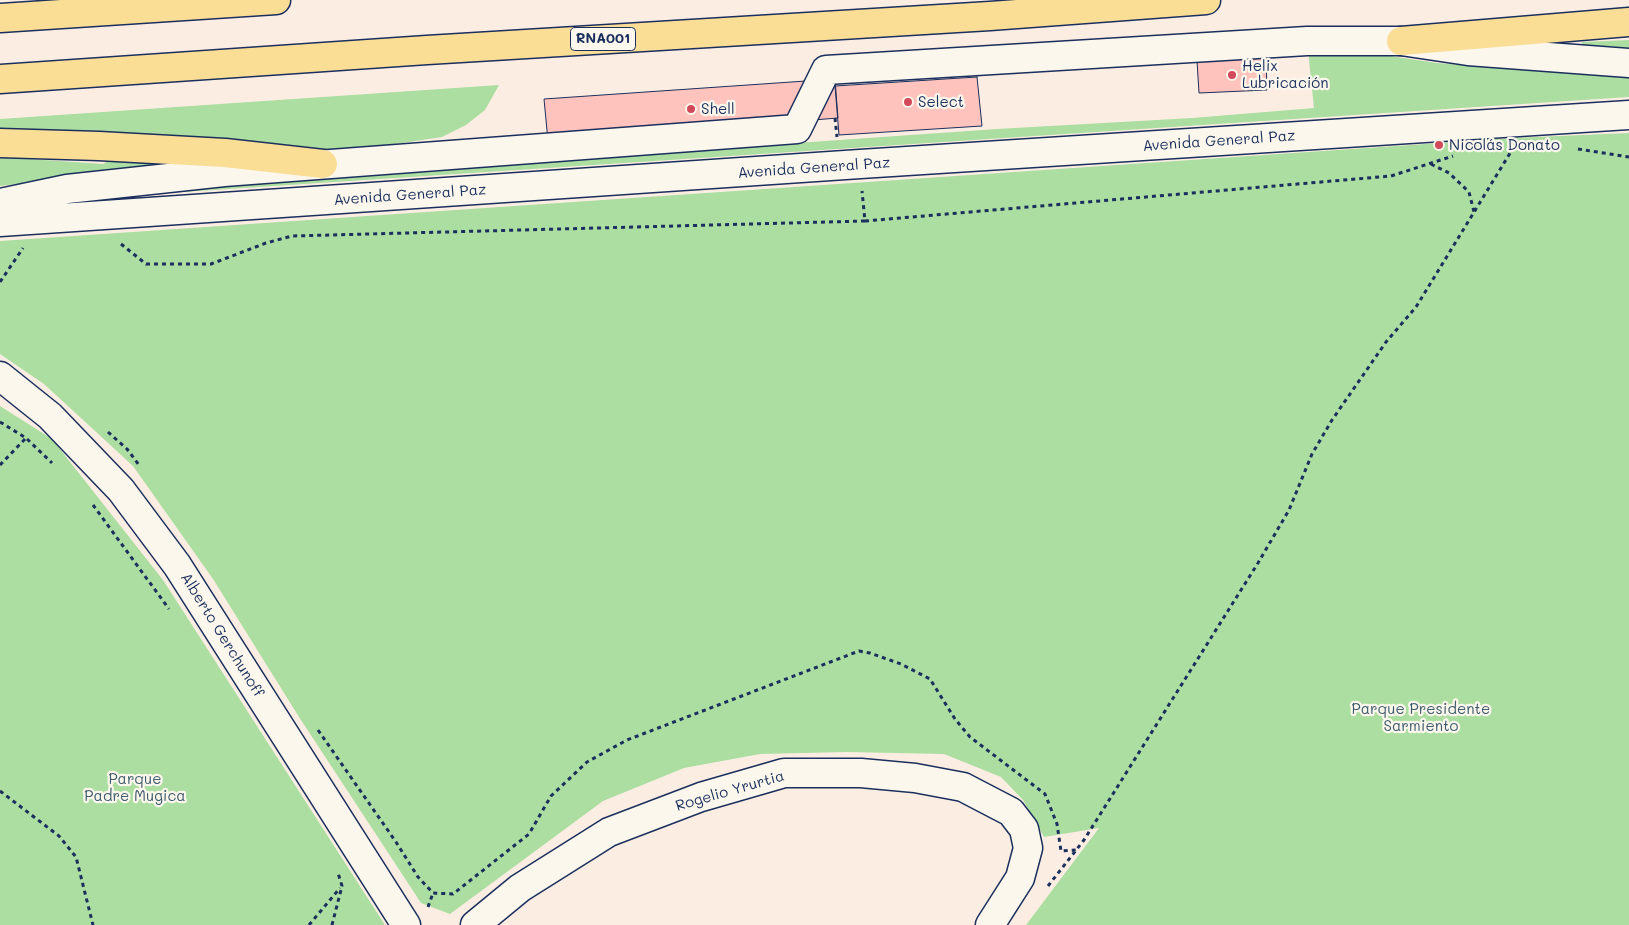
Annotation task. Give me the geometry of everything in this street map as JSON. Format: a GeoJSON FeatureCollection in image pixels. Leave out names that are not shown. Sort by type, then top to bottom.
{"type":"FeatureCollection","features":[{"type":"Feature","properties":{"kind":"highway"},"geometry":{"type":"LineString","coordinates":[[0,18],[276,0]]}},
{"type":"Feature","properties":{"kind":"highway","name":"RNA001"},"geometry":{"type":"LineString","coordinates":[[0,79],[427,50],[1000,15],[1206,0]]}},
{"type":"Feature","properties":{"kind":"highway"},"geometry":{"type":"LineString","coordinates":[[1401,41],[1629,22]]}},
{"type":"Feature","properties":{"kind":"highway"},"geometry":{"type":"LineString","coordinates":[[0,143],[225,153],[323,164]]}},
{"type":"Feature","properties":{"kind":"street"},"geometry":{"type":"LineString","coordinates":[[0,203],[67,189],[224,172],[797,130],[826,70],[1307,41],[1401,41],[1468,51],[1629,63]]}},
{"type":"Feature","properties":{"kind":"street","name":"Avenida General Paz"},"geometry":{"type":"LineString","coordinates":[[0,222],[860,164],[1629,116]]}},
{"type":"Feature","properties":{"kind":"street","name":"Alberto Gerchunoff"},"geometry":{"type":"LineString","coordinates":[[0,376],[50,416],[121,490],[177,565],[406,925]]}},
{"type":"Feature","properties":{"kind":"street","name":"Rogelio Yrurtia"},"geometry":{"type":"LineString","coordinates":[[476,925],[520,888],[609,832],[700,796],[784,774],[861,773],[915,778],[964,787],[1011,812],[1024,829],[1028,848],[1020,878],[990,925]]}},
{"type":"Feature","properties":{"kind":"path"},"geometry":{"type":"LineString","coordinates":[[835,112],[837,138],[844,137]]}},
{"type":"Feature","properties":{"kind":"path"},"geometry":{"type":"LineString","coordinates":[[317,729],[396,842],[418,877],[433,893],[453,894],[529,834],[551,796],[587,762],[627,740],[859,651],[901,664],[930,679],[955,719],[970,737],[1046,794],[1057,824],[1061,851],[1077,850],[1258,563],[1288,510],[1312,454],[1332,420],[1386,342],[1416,307],[1515,144]]}},
{"type":"Feature","properties":{"kind":"path"},"geometry":{"type":"LineString","coordinates":[[112,244],[122,244],[146,264],[211,264],[266,243],[292,236],[865,221],[1391,176],[1459,154]]}},
{"type":"Feature","properties":{"kind":"path"},"geometry":{"type":"LineString","coordinates":[[1430,164],[1449,173],[1469,192],[1474,212]]}},
{"type":"Feature","properties":{"kind":"path"},"geometry":{"type":"LineString","coordinates":[[862,183],[865,221]]}},
{"type":"Feature","properties":{"kind":"path"},"geometry":{"type":"LineString","coordinates":[[0,282],[24,246]]}},
{"type":"Feature","properties":{"kind":"path"},"geometry":{"type":"LineString","coordinates":[[0,422],[26,438],[55,465]]}},
{"type":"Feature","properties":{"kind":"path"},"geometry":{"type":"LineString","coordinates":[[106,430],[127,449],[143,470]]}},
{"type":"Feature","properties":{"kind":"path"},"geometry":{"type":"LineString","coordinates":[[0,466],[26,438]]}},
{"type":"Feature","properties":{"kind":"path"},"geometry":{"type":"LineString","coordinates":[[90,500],[173,615]]}},
{"type":"Feature","properties":{"kind":"path"},"geometry":{"type":"LineString","coordinates":[[0,790],[59,836],[76,857],[93,925]]}},
{"type":"Feature","properties":{"kind":"path"},"geometry":{"type":"LineString","coordinates":[[309,925],[342,886],[368,866]]}},
{"type":"Feature","properties":{"kind":"path"},"geometry":{"type":"LineString","coordinates":[[332,925],[342,886],[336,867]]}},
{"type":"Feature","properties":{"kind":"green space"},"geometry":{"type":"Polygon","coordinates":[[[1629,40],[1629,51],[1581,48],[1582,42],[1629,40]]]}},
{"type":"Feature","properties":{"kind":"green space"},"geometry":{"type":"Polygon","coordinates":[[[1308,50],[1370,53],[1437,63],[1629,78],[1629,97],[152,194],[151,188],[997,129],[1192,118],[1314,108],[1308,50]]]}},
{"type":"Feature","properties":{"kind":"green space"},"geometry":{"type":"Polygon","coordinates":[[[499,85],[485,110],[466,125],[442,137],[349,151],[0,133],[0,119],[499,85]]]}},
{"type":"Feature","properties":{"kind":"green space","name":"Parque Presidente Sarmiento"},"geometry":{"type":"Polygon","coordinates":[[[1629,133],[1629,925],[1026,925],[1099,828],[1044,837],[1023,800],[1001,777],[944,754],[847,752],[760,754],[684,768],[603,801],[450,914],[421,903],[299,717],[213,579],[133,466],[44,384],[0,354],[0,241],[1514,138],[1629,133]]]}},
{"type":"Feature","properties":{"kind":"green space"},"geometry":{"type":"Polygon","coordinates":[[[0,157],[103,164],[113,158],[172,161],[172,165],[168,167],[0,186],[0,157]]]}},
{"type":"Feature","properties":{"kind":"green space","name":"Parque Padre Mugica"},"geometry":{"type":"Polygon","coordinates":[[[0,406],[52,439],[163,580],[385,925],[0,925],[0,406]]]}},
{"type":"Feature","properties":{"kind":"building","name":"Helix Lubricación"},"geometry":{"type":"Polygon","coordinates":[[[1266,58],[1267,90],[1199,93],[1197,61],[1266,58]]]}},
{"type":"Feature","properties":{"kind":"building","name":"Select"},"geometry":{"type":"Polygon","coordinates":[[[977,77],[982,126],[839,135],[835,86],[977,77]]]}},
{"type":"Feature","properties":{"kind":"building","name":"Shell"},"geometry":{"type":"Polygon","coordinates":[[[835,79],[838,118],[548,141],[544,99],[835,79]]]}},
{"type":"Feature","properties":{"kind":"place","name":"Helix Lubricación"},"geometry":{"type":"Point","coordinates":[1232,75]}},
{"type":"Feature","properties":{"kind":"place","name":"Select"},"geometry":{"type":"Point","coordinates":[908,102]}},
{"type":"Feature","properties":{"kind":"place","name":"Shell"},"geometry":{"type":"Point","coordinates":[691,109]}},
{"type":"Feature","properties":{"kind":"place","name":"Nicolás Donato"},"geometry":{"type":"Point","coordinates":[1439,145]}}]}
